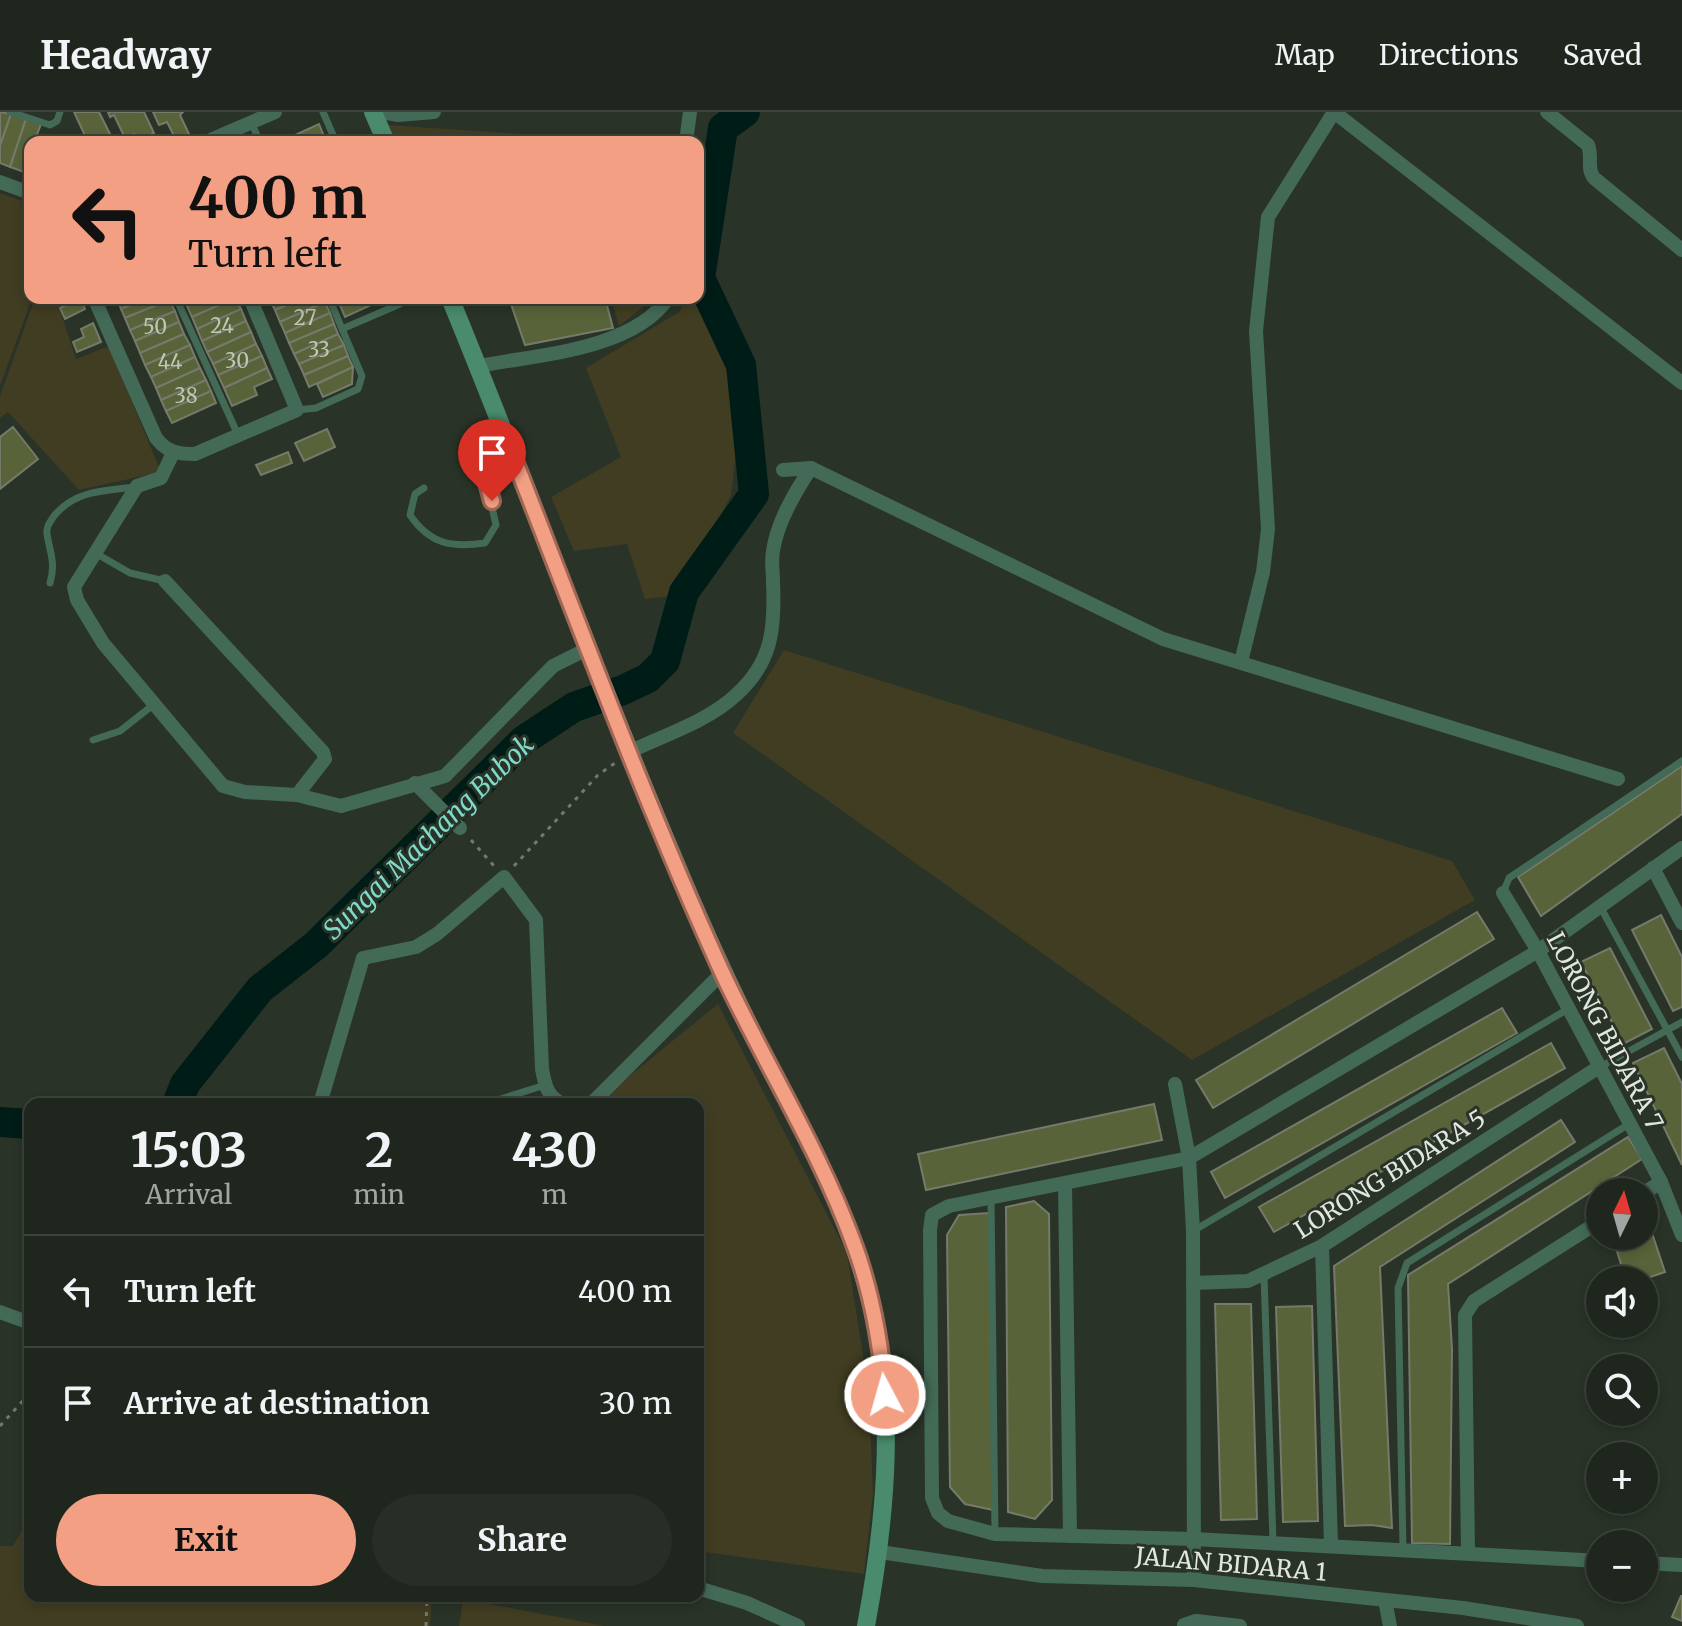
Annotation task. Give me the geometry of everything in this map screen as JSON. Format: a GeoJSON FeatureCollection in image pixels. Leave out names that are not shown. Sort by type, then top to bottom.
{"type":"FeatureCollection","features":[{"type":"Feature","properties":{"kind":"main road"},"geometry":{"type":"LineString","coordinates":[[373,112],[383,136]]}},
{"type":"Feature","properties":{"kind":"main road"},"geometry":{"type":"LineString","coordinates":[[452,304],[587,649],[722,973],[825,1173],[856,1248],[882,1364],[887,1425],[887,1482],[880,1552],[866,1626]]}},
{"type":"Feature","properties":{"kind":"street"},"geometry":{"type":"LineString","coordinates":[[220,136],[275,112]]}},
{"type":"Feature","properties":{"kind":"street"},"geometry":{"type":"LineString","coordinates":[[381,112],[398,115],[434,112]]}},
{"type":"Feature","properties":{"kind":"street"},"geometry":{"type":"LineString","coordinates":[[687,136],[690,112]]}},
{"type":"Feature","properties":{"kind":"street"},"geometry":{"type":"LineString","coordinates":[[1241,662],[1263,572],[1268,529],[1256,331],[1268,217],[1334,112],[1682,383]]}},
{"type":"Feature","properties":{"kind":"street"},"geometry":{"type":"LineString","coordinates":[[1547,112],[1588,145],[1591,152],[1589,167],[1594,178],[1682,250]]}},
{"type":"Feature","properties":{"kind":"street"},"geometry":{"type":"LineString","coordinates":[[0,182],[24,191]]}},
{"type":"Feature","properties":{"kind":"street"},"geometry":{"type":"LineString","coordinates":[[97,304],[156,438],[173,453],[195,454],[297,410],[253,304]]}},
{"type":"Feature","properties":{"kind":"street"},"geometry":{"type":"LineString","coordinates":[[478,366],[610,341],[660,310],[664,304]]}},
{"type":"Feature","properties":{"kind":"street"},"geometry":{"type":"LineString","coordinates":[[173,453],[161,478],[137,486],[74,587],[77,600],[103,643],[223,786],[245,792],[297,795],[341,806],[445,776],[553,666],[587,649]]}},
{"type":"Feature","properties":{"kind":"street"},"geometry":{"type":"LineString","coordinates":[[629,752],[714,711],[738,694],[760,666],[775,624],[773,551],[784,516],[811,468]]}},
{"type":"Feature","properties":{"kind":"street"},"geometry":{"type":"LineString","coordinates":[[783,470],[811,468],[1163,639],[1618,779]]}},
{"type":"Feature","properties":{"kind":"street"},"geometry":{"type":"LineString","coordinates":[[165,581],[323,752],[325,759],[322,765],[297,795]]}},
{"type":"Feature","properties":{"kind":"street"},"geometry":{"type":"LineString","coordinates":[[415,783],[460,828]]}},
{"type":"Feature","properties":{"kind":"street"},"geometry":{"type":"LineString","coordinates":[[1586,1560],[1273,1542],[995,1534],[948,1521],[938,1513],[932,1498],[931,1483],[932,1215],[949,1206],[1189,1158],[1538,951],[1682,848]]}},
{"type":"Feature","properties":{"kind":"street"},"geometry":{"type":"LineString","coordinates":[[1653,868],[1682,923]]}},
{"type":"Feature","properties":{"kind":"street"},"geometry":{"type":"LineString","coordinates":[[322,1098],[363,958],[416,947],[437,934],[504,877],[536,920],[545,1085],[552,1098]]}},
{"type":"Feature","properties":{"kind":"street","name":"LORONG BIDARA 7"},"geometry":{"type":"LineString","coordinates":[[1503,893],[1538,951],[1661,1182],[1682,1235]]}},
{"type":"Feature","properties":{"kind":"street"},"geometry":{"type":"LineString","coordinates":[[597,1098],[722,973]]}},
{"type":"Feature","properties":{"kind":"street","name":"LORONG BIDARA 5"},"geometry":{"type":"LineString","coordinates":[[1193,1283],[1248,1281],[1322,1246],[1599,1067]]}},
{"type":"Feature","properties":{"kind":"street"},"geometry":{"type":"LineString","coordinates":[[1175,1084],[1189,1158],[1193,1231],[1194,1580]]}},
{"type":"Feature","properties":{"kind":"street"},"geometry":{"type":"LineString","coordinates":[[1065,1184],[1070,1536]]}},
{"type":"Feature","properties":{"kind":"street"},"geometry":{"type":"LineString","coordinates":[[1468,1553],[1465,1315],[1474,1301],[1586,1230]]}},
{"type":"Feature","properties":{"kind":"street"},"geometry":{"type":"LineString","coordinates":[[1322,1246],[1331,1545]]}},
{"type":"Feature","properties":{"kind":"street"},"geometry":{"type":"LineString","coordinates":[[0,1312],[24,1321]]}},
{"type":"Feature","properties":{"kind":"street","name":"JALAN BIDARA 1"},"geometry":{"type":"LineString","coordinates":[[880,1552],[1042,1576],[1194,1580],[1463,1608],[1577,1626]]}},
{"type":"Feature","properties":{"kind":"street"},"geometry":{"type":"LineString","coordinates":[[1658,1564],[1682,1565]]}},
{"type":"Feature","properties":{"kind":"street"},"geometry":{"type":"LineString","coordinates":[[704,1590],[747,1603],[798,1626]]}},
{"type":"Feature","properties":{"kind":"street"},"geometry":{"type":"LineString","coordinates":[[1385,1600],[1390,1626]]}},
{"type":"Feature","properties":{"kind":"street"},"geometry":{"type":"LineString","coordinates":[[1184,1626],[1196,1621],[1240,1626]]}},
{"type":"Feature","properties":{"kind":"lane"},"geometry":{"type":"LineString","coordinates":[[10,112],[50,125],[57,121],[60,112]]}},
{"type":"Feature","properties":{"kind":"lane"},"geometry":{"type":"LineString","coordinates":[[323,112],[333,136]]}},
{"type":"Feature","properties":{"kind":"lane"},"geometry":{"type":"LineString","coordinates":[[251,122],[257,136]]}},
{"type":"Feature","properties":{"kind":"lane"},"geometry":{"type":"LineString","coordinates":[[179,304],[238,435]]}},
{"type":"Feature","properties":{"kind":"lane"},"geometry":{"type":"LineString","coordinates":[[297,410],[316,408],[358,389],[362,376],[332,304]]}},
{"type":"Feature","properties":{"kind":"lane"},"geometry":{"type":"LineString","coordinates":[[342,329],[400,304]]}},
{"type":"Feature","properties":{"kind":"lane"},"geometry":{"type":"LineString","coordinates":[[424,488],[415,494],[410,515],[424,535],[460,547],[485,543],[496,525],[484,472],[506,438]]}},
{"type":"Feature","properties":{"kind":"lane"},"geometry":{"type":"LineString","coordinates":[[50,583],[55,562],[47,533],[48,524],[58,512],[75,497],[137,486]]}},
{"type":"Feature","properties":{"kind":"lane"},"geometry":{"type":"LineString","coordinates":[[97,554],[130,573],[165,581]]}},
{"type":"Feature","properties":{"kind":"lane"},"geometry":{"type":"LineString","coordinates":[[93,740],[120,731],[153,705]]}},
{"type":"Feature","properties":{"kind":"lane"},"geometry":{"type":"LineString","coordinates":[[1503,893],[1509,878],[1682,761]]}},
{"type":"Feature","properties":{"kind":"lane"},"geometry":{"type":"LineString","coordinates":[[1601,908],[1682,1057]]}},
{"type":"Feature","properties":{"kind":"lane"},"geometry":{"type":"LineString","coordinates":[[1193,1231],[1568,1009]]}},
{"type":"Feature","properties":{"kind":"lane"},"geometry":{"type":"LineString","coordinates":[[1599,1067],[1682,1022]]}},
{"type":"Feature","properties":{"kind":"lane"},"geometry":{"type":"LineString","coordinates":[[504,1098],[545,1085]]}},
{"type":"Feature","properties":{"kind":"lane"},"geometry":{"type":"LineString","coordinates":[[1403,1549],[1398,1288],[1407,1263],[1629,1124]]}},
{"type":"Feature","properties":{"kind":"lane"},"geometry":{"type":"LineString","coordinates":[[991,1197],[995,1534]]}},
{"type":"Feature","properties":{"kind":"lane"},"geometry":{"type":"LineString","coordinates":[[1264,1276],[1273,1542]]}},
{"type":"Feature","properties":{"kind":"path"},"geometry":{"type":"LineString","coordinates":[[460,828],[504,877],[598,775],[629,752]]}},
{"type":"Feature","properties":{"kind":"path"},"geometry":{"type":"LineString","coordinates":[[0,1426],[24,1400]]}},
{"type":"Feature","properties":{"kind":"path"},"geometry":{"type":"LineString","coordinates":[[426,1626],[427,1602]]}},
{"type":"Feature","properties":{"kind":"shaded area"},"geometry":{"type":"Polygon","coordinates":[[[388,125],[552,136],[393,136],[388,125]]]}},
{"type":"Feature","properties":{"kind":"shaded area"},"geometry":{"type":"Polygon","coordinates":[[[0,193],[24,202],[24,304],[30,304],[0,386],[0,193]]]}},
{"type":"Feature","properties":{"kind":"shaded area"},"geometry":{"type":"Polygon","coordinates":[[[33,304],[58,304],[76,359],[109,346],[161,472],[79,490],[8,412],[0,418],[0,396],[33,304]]]}},
{"type":"Feature","properties":{"kind":"shaded area"},"geometry":{"type":"Polygon","coordinates":[[[613,304],[647,304],[619,326],[613,304]]]}},
{"type":"Feature","properties":{"kind":"shaded area"},"geometry":{"type":"Polygon","coordinates":[[[684,304],[701,304],[731,373],[736,454],[731,495],[707,543],[672,596],[645,599],[627,544],[574,551],[551,497],[621,457],[586,368],[679,312],[684,304]]]}},
{"type":"Feature","properties":{"kind":"shaded area"},"geometry":{"type":"Polygon","coordinates":[[[784,650],[1452,861],[1475,900],[1192,1060],[733,733],[784,650]]]}},
{"type":"Feature","properties":{"kind":"shaded area"},"geometry":{"type":"Polygon","coordinates":[[[718,1004],[847,1253],[869,1393],[873,1493],[864,1574],[704,1552],[704,1098],[602,1098],[718,1004]]]}},
{"type":"Feature","properties":{"kind":"shaded area"},"geometry":{"type":"Polygon","coordinates":[[[24,1527],[24,1602],[432,1602],[430,1626],[0,1626],[0,1546],[13,1546],[24,1527]]]}},
{"type":"Feature","properties":{"kind":"shaded area"},"geometry":{"type":"Polygon","coordinates":[[[463,1602],[479,1602],[605,1626],[459,1626],[463,1602]]]}},
{"type":"Feature","properties":{"kind":"building"},"geometry":{"type":"Polygon","coordinates":[[[0,112],[11,114],[0,146],[0,112]]]}},
{"type":"Feature","properties":{"kind":"building"},"geometry":{"type":"Polygon","coordinates":[[[74,112],[99,112],[111,136],[85,136],[74,112]]]}},
{"type":"Feature","properties":{"kind":"building"},"geometry":{"type":"Polygon","coordinates":[[[108,112],[144,112],[154,133],[124,136],[114,115],[110,117],[108,112]]]}},
{"type":"Feature","properties":{"kind":"building"},"geometry":{"type":"Polygon","coordinates":[[[153,112],[183,112],[180,115],[189,134],[174,136],[167,122],[159,125],[153,112]]]}},
{"type":"Feature","properties":{"kind":"building"},"geometry":{"type":"Polygon","coordinates":[[[11,114],[26,119],[10,167],[0,163],[0,146],[11,114]]]}},
{"type":"Feature","properties":{"kind":"building"},"geometry":{"type":"Polygon","coordinates":[[[26,119],[41,124],[36,136],[24,136],[24,172],[10,167],[26,119]]]}},
{"type":"Feature","properties":{"kind":"building"},"geometry":{"type":"Polygon","coordinates":[[[319,124],[324,136],[293,136],[319,124]]]}},
{"type":"Feature","properties":{"kind":"building"},"geometry":{"type":"Polygon","coordinates":[[[68,304],[83,304],[85,309],[65,319],[60,308],[68,304]]]}},
{"type":"Feature","properties":{"kind":"building"},"geometry":{"type":"Polygon","coordinates":[[[133,304],[159,304],[125,318],[121,309],[133,304]]]}},
{"type":"Feature","properties":{"kind":"building"},"geometry":{"type":"Polygon","coordinates":[[[159,304],[171,304],[175,311],[130,330],[125,318],[159,304]]]}},
{"type":"Feature","properties":{"kind":"building"},"geometry":{"type":"Polygon","coordinates":[[[192,304],[221,304],[192,317],[187,306],[192,304]]]}},
{"type":"Feature","properties":{"kind":"building"},"geometry":{"type":"Polygon","coordinates":[[[221,304],[238,304],[241,309],[197,329],[192,317],[221,304]]]}},
{"type":"Feature","properties":{"kind":"building"},"geometry":{"type":"Polygon","coordinates":[[[272,304],[289,304],[275,310],[272,304]]]}},
{"type":"Feature","properties":{"kind":"building"},"geometry":{"type":"Polygon","coordinates":[[[289,304],[320,304],[280,322],[275,310],[289,304]]]}},
{"type":"Feature","properties":{"kind":"building"},"geometry":{"type":"Polygon","coordinates":[[[320,304],[326,304],[330,313],[285,333],[280,322],[320,304]]]}},
{"type":"Feature","properties":{"kind":"building"},"geometry":{"type":"Polygon","coordinates":[[[339,304],[373,304],[345,317],[339,304]]]}},
{"type":"Feature","properties":{"kind":"building"},"geometry":{"type":"Polygon","coordinates":[[[511,304],[607,304],[613,328],[525,345],[511,304]]]}},
{"type":"Feature","properties":{"kind":"building"},"geometry":{"type":"Polygon","coordinates":[[[241,309],[246,321],[202,341],[197,329],[241,309]]]}},
{"type":"Feature","properties":{"kind":"building"},"geometry":{"type":"Polygon","coordinates":[[[175,311],[179,322],[135,341],[130,330],[175,311]]]}},
{"type":"Feature","properties":{"kind":"building"},"geometry":{"type":"Polygon","coordinates":[[[330,313],[334,324],[289,343],[285,333],[330,313]]]}},
{"type":"Feature","properties":{"kind":"building"},"geometry":{"type":"Polygon","coordinates":[[[246,321],[251,332],[207,352],[202,341],[246,321]]]}},
{"type":"Feature","properties":{"kind":"building"},"geometry":{"type":"Polygon","coordinates":[[[179,322],[184,334],[140,353],[135,341],[179,322]]]}},
{"type":"Feature","properties":{"kind":"building"},"geometry":{"type":"Polygon","coordinates":[[[93,323],[101,342],[77,352],[73,342],[84,337],[81,329],[93,323]]]}},
{"type":"Feature","properties":{"kind":"building"},"geometry":{"type":"Polygon","coordinates":[[[334,324],[338,334],[294,354],[289,343],[334,324]]]}},
{"type":"Feature","properties":{"kind":"building"},"geometry":{"type":"Polygon","coordinates":[[[251,332],[256,344],[213,364],[207,352],[251,332]]]}},
{"type":"Feature","properties":{"kind":"building"},"geometry":{"type":"Polygon","coordinates":[[[184,334],[190,345],[145,365],[140,353],[184,334]]]}},
{"type":"Feature","properties":{"kind":"building"},"geometry":{"type":"Polygon","coordinates":[[[338,334],[344,345],[299,364],[294,354],[338,334]]]}},
{"type":"Feature","properties":{"kind":"building"},"geometry":{"type":"Polygon","coordinates":[[[256,344],[262,356],[218,375],[213,364],[256,344]]]}},
{"type":"Feature","properties":{"kind":"building"},"geometry":{"type":"Polygon","coordinates":[[[190,345],[195,357],[151,377],[145,365],[190,345]]]}},
{"type":"Feature","properties":{"kind":"building"},"geometry":{"type":"Polygon","coordinates":[[[344,345],[348,356],[304,375],[299,364],[344,345]]]}},
{"type":"Feature","properties":{"kind":"building"},"geometry":{"type":"Polygon","coordinates":[[[262,356],[267,368],[224,388],[218,375],[262,356]]]}},
{"type":"Feature","properties":{"kind":"building"},"geometry":{"type":"Polygon","coordinates":[[[348,356],[353,367],[309,387],[304,375],[348,356]]]}},
{"type":"Feature","properties":{"kind":"building"},"geometry":{"type":"Polygon","coordinates":[[[195,357],[200,368],[156,388],[151,377],[195,357]]]}},
{"type":"Feature","properties":{"kind":"building"},"geometry":{"type":"Polygon","coordinates":[[[353,367],[352,384],[323,397],[317,384],[353,367]]]}},
{"type":"Feature","properties":{"kind":"building"},"geometry":{"type":"Polygon","coordinates":[[[200,368],[206,380],[161,400],[156,388],[200,368]]]}},
{"type":"Feature","properties":{"kind":"building"},"geometry":{"type":"Polygon","coordinates":[[[267,368],[272,379],[254,387],[257,395],[232,406],[224,388],[267,368]]]}},
{"type":"Feature","properties":{"kind":"building"},"geometry":{"type":"Polygon","coordinates":[[[206,380],[211,391],[166,411],[161,400],[206,380]]]}},
{"type":"Feature","properties":{"kind":"building"},"geometry":{"type":"Polygon","coordinates":[[[211,391],[216,403],[172,423],[166,411],[211,391]]]}},
{"type":"Feature","properties":{"kind":"building"},"geometry":{"type":"Polygon","coordinates":[[[13,427],[38,459],[0,489],[0,437],[13,427]]]}},
{"type":"Feature","properties":{"kind":"building"},"geometry":{"type":"Polygon","coordinates":[[[327,429],[335,447],[304,461],[295,443],[327,429]]]}},
{"type":"Feature","properties":{"kind":"building"},"geometry":{"type":"Polygon","coordinates":[[[288,452],[292,463],[261,475],[256,465],[288,452]]]}},
{"type":"Feature","properties":{"kind":"building"},"geometry":{"type":"Polygon","coordinates":[[[1682,766],[1682,814],[1541,916],[1518,877],[1682,766]]]}},
{"type":"Feature","properties":{"kind":"building"},"geometry":{"type":"Polygon","coordinates":[[[1477,912],[1494,939],[1213,1108],[1196,1080],[1477,912]]]}},
{"type":"Feature","properties":{"kind":"building"},"geometry":{"type":"Polygon","coordinates":[[[1661,915],[1682,957],[1682,1007],[1673,1011],[1632,930],[1661,915]]]}},
{"type":"Feature","properties":{"kind":"building"},"geometry":{"type":"Polygon","coordinates":[[[1610,948],[1652,1029],[1623,1044],[1581,962],[1610,948]]]}},
{"type":"Feature","properties":{"kind":"building"},"geometry":{"type":"Polygon","coordinates":[[[1502,1008],[1517,1033],[1225,1198],[1211,1172],[1502,1008]]]}},
{"type":"Feature","properties":{"kind":"building"},"geometry":{"type":"Polygon","coordinates":[[[1551,1043],[1565,1068],[1274,1232],[1259,1207],[1551,1043]]]}},
{"type":"Feature","properties":{"kind":"building"},"geometry":{"type":"Polygon","coordinates":[[[1664,1048],[1682,1084],[1682,1165],[1633,1063],[1664,1048]]]}},
{"type":"Feature","properties":{"kind":"building"},"geometry":{"type":"Polygon","coordinates":[[[1154,1104],[1162,1140],[926,1190],[918,1154],[1154,1104]]]}},
{"type":"Feature","properties":{"kind":"building"},"geometry":{"type":"Polygon","coordinates":[[[1561,1120],[1575,1142],[1380,1267],[1392,1528],[1345,1526],[1334,1266],[1561,1120]]]}},
{"type":"Feature","properties":{"kind":"building"},"geometry":{"type":"Polygon","coordinates":[[[1628,1137],[1642,1159],[1613,1178],[1586,1178],[1586,1195],[1448,1284],[1452,1349],[1450,1544],[1412,1543],[1408,1275],[1628,1137]]]}},
{"type":"Feature","properties":{"kind":"building"},"geometry":{"type":"Polygon","coordinates":[[[1034,1201],[1049,1214],[1052,1500],[1035,1519],[1008,1512],[1006,1207],[1034,1201]]]}},
{"type":"Feature","properties":{"kind":"building"},"geometry":{"type":"Polygon","coordinates":[[[989,1213],[993,1510],[965,1504],[950,1487],[947,1235],[959,1215],[989,1213]]]}},
{"type":"Feature","properties":{"kind":"building"},"geometry":{"type":"Polygon","coordinates":[[[1617,1250],[1658,1250],[1665,1272],[1658,1274],[1658,1266],[1622,1266],[1617,1250]]]}},
{"type":"Feature","properties":{"kind":"building"},"geometry":{"type":"Polygon","coordinates":[[[1215,1304],[1251,1304],[1257,1519],[1221,1520],[1215,1304]]]}},
{"type":"Feature","properties":{"kind":"building"},"geometry":{"type":"Polygon","coordinates":[[[1312,1306],[1318,1521],[1283,1522],[1276,1307],[1312,1306]]]}},
{"type":"Feature","properties":{"kind":"building"},"geometry":{"type":"Polygon","coordinates":[[[1682,1596],[1682,1621],[1672,1617],[1682,1596]]]}},
{"type":"Feature","properties":{"kind":"waterway","name":"Sungai Machang Bubok"},"geometry":{"type":"LineString","coordinates":[[704,252],[723,128],[745,112]]}},
{"type":"Feature","properties":{"kind":"waterway","name":"Sungai Machang Bubok"},"geometry":{"type":"LineString","coordinates":[[179,1098],[185,1084],[260,989],[316,945],[524,740],[574,707],[648,678],[665,661],[684,592],[754,494],[741,365],[704,286]]}},
{"type":"Feature","properties":{"kind":"waterway","name":"Sungai Machang Bubok"},"geometry":{"type":"LineString","coordinates":[[0,1122],[24,1124]]}},
{"type":"Feature","properties":{"kind":"route"},"geometry":{"type":"LineString","coordinates":[[492,501],[484,472],[506,438],[595,668],[722,973],[825,1173],[856,1248],[868,1291],[885,1395]]}}]}
